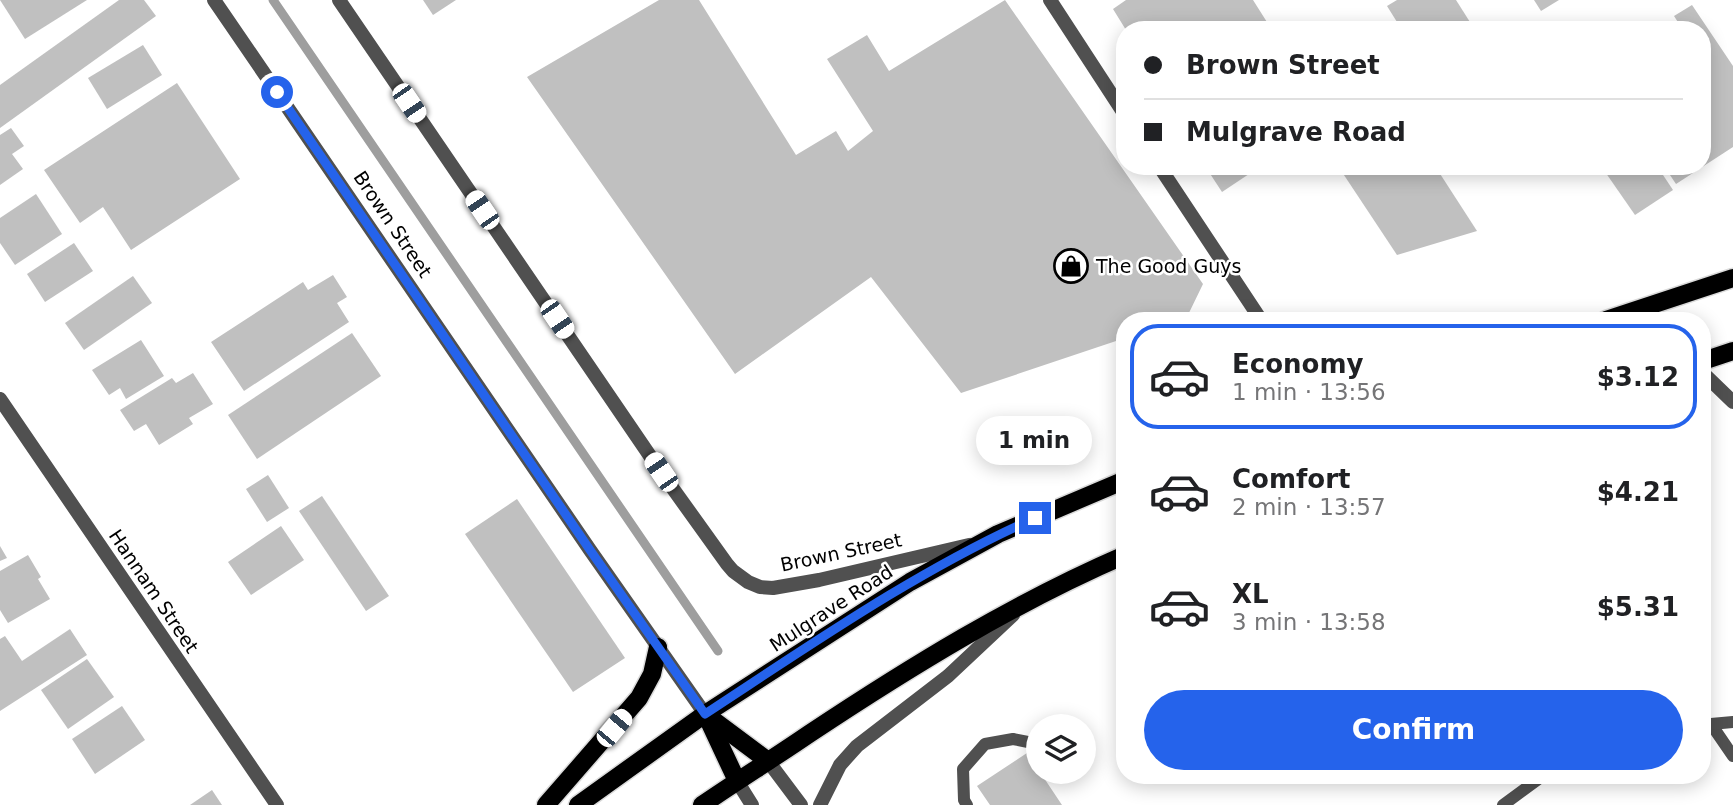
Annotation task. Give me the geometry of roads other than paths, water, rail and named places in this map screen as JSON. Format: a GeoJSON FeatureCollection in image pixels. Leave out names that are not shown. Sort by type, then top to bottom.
{"type":"FeatureCollection","features":[{"type":"Feature","properties":{"kind":"main road"},"geometry":{"type":"LineString","coordinates":[[1630,312],[1733,278]]}},
{"type":"Feature","properties":{"kind":"main road"},"geometry":{"type":"LineString","coordinates":[[1711,358],[1733,351]]}},
{"type":"Feature","properties":{"kind":"main road","name":"Mulgrave Road"},"geometry":{"type":"LineString","coordinates":[[578,805],[705,714],[910,582],[983,542],[1116,484]]}},
{"type":"Feature","properties":{"kind":"main road"},"geometry":{"type":"LineString","coordinates":[[702,805],[895,679],[1026,602],[1116,559]]}},
{"type":"Feature","properties":{"kind":"main road"},"geometry":{"type":"LineString","coordinates":[[546,805],[639,698],[652,674],[658,647]]}},
{"type":"Feature","properties":{"kind":"main road","name":"Brown Street"},"geometry":{"type":"LineString","coordinates":[[705,714],[768,761]]}},
{"type":"Feature","properties":{"kind":"main road","name":"Brown Street"},"geometry":{"type":"LineString","coordinates":[[705,714],[737,781]]}},
{"type":"Feature","properties":{"kind":"street","name":"Brown Street"},"geometry":{"type":"LineString","coordinates":[[215,0],[705,714]]}},
{"type":"Feature","properties":{"kind":"street","name":"Brown Street"},"geometry":{"type":"LineString","coordinates":[[339,0],[661,472],[727,564],[742,578],[765,588],[780,587],[983,542]]}},
{"type":"Feature","properties":{"kind":"street"},"geometry":{"type":"LineString","coordinates":[[1049,0],[1116,101]]}},
{"type":"Feature","properties":{"kind":"street"},"geometry":{"type":"LineString","coordinates":[[1165,175],[1256,312]]}},
{"type":"Feature","properties":{"kind":"street"},"geometry":{"type":"LineString","coordinates":[[1711,380],[1733,401]]}},
{"type":"Feature","properties":{"kind":"street","name":"Hannam Street"},"geometry":{"type":"LineString","coordinates":[[0,399],[277,805]]}},
{"type":"Feature","properties":{"kind":"street"},"geometry":{"type":"LineString","coordinates":[[820,805],[839,765],[856,746],[948,676],[1026,602]]}},
{"type":"Feature","properties":{"kind":"street","name":"Brown Street"},"geometry":{"type":"LineString","coordinates":[[768,761],[801,805]]}},
{"type":"Feature","properties":{"kind":"street","name":"Brown Street"},"geometry":{"type":"LineString","coordinates":[[737,781],[752,805]]}},
{"type":"Feature","properties":{"kind":"lane"},"geometry":{"type":"LineString","coordinates":[[1711,724],[1733,722]]}},
{"type":"Feature","properties":{"kind":"lane"},"geometry":{"type":"LineString","coordinates":[[1711,729],[1733,756]]}},
{"type":"Feature","properties":{"kind":"lane"},"geometry":{"type":"LineString","coordinates":[[967,805],[964,800],[963,769],[985,744],[1013,739],[1026,742]]}},
{"type":"Feature","properties":{"kind":"lane"},"geometry":{"type":"LineString","coordinates":[[1503,805],[1532,784]]}},
{"type":"Feature","properties":{"kind":"waterway"},"geometry":{"type":"LineString","coordinates":[[273,0],[718,651]]}},
{"type":"Feature","properties":{"kind":"place","name":"The Good Guys"},"geometry":{"type":"Point","coordinates":[1071,266]}}]}
